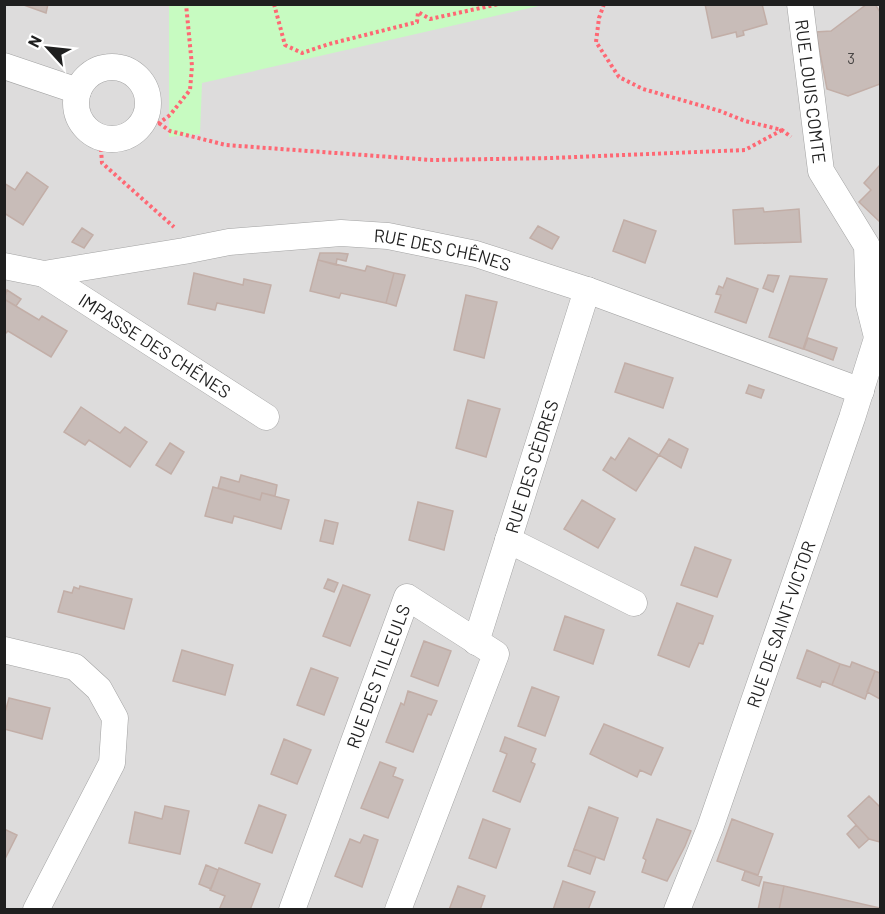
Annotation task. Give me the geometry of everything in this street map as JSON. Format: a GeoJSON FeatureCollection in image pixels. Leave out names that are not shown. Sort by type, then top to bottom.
{"type":"FeatureCollection","features":[{"type":"Feature","properties":{"kind":"street","name":"RUE LOUIS COMTE"},"geometry":{"type":"LineString","coordinates":[[800,4],[821,171],[874,248],[869,305],[879,333]]}},
{"type":"Feature","properties":{"kind":"street"},"geometry":{"type":"LineString","coordinates":[[4,66],[78,91]]}},
{"type":"Feature","properties":{"kind":"street"},"geometry":{"type":"LineString","coordinates":[[110,66],[124,68],[137,75],[145,87],[149,100],[147,115],[149,125],[128,136],[115,139],[100,137],[88,130],[80,119],[75,105],[78,91],[85,78],[96,70],[110,66]]}},
{"type":"Feature","properties":{"kind":"street","name":"RUE DES CHÊNES"},"geometry":{"type":"LineString","coordinates":[[4,266],[44,274],[229,242],[341,233],[388,236],[476,254],[587,290],[861,391]]}},
{"type":"Feature","properties":{"kind":"street","name":"IMPASSE DES CHÊNES"},"geometry":{"type":"LineString","coordinates":[[44,274],[266,417]]}},
{"type":"Feature","properties":{"kind":"street","name":"RUE DES CÈDRES"},"geometry":{"type":"LineString","coordinates":[[476,642],[587,290]]}},
{"type":"Feature","properties":{"kind":"street","name":"RUE DE SAINT-VICTOR"},"geometry":{"type":"LineString","coordinates":[[677,909],[710,828],[879,333]]}},
{"type":"Feature","properties":{"kind":"street"},"geometry":{"type":"LineString","coordinates":[[508,540],[634,603]]}},
{"type":"Feature","properties":{"kind":"street","name":"RUE DES TILLEULS"},"geometry":{"type":"LineString","coordinates":[[292,909],[407,597],[496,654],[398,909]]}},
{"type":"Feature","properties":{"kind":"street"},"geometry":{"type":"LineString","coordinates":[[4,650],[75,668],[99,689],[115,718],[112,763],[36,909]]}},
{"type":"Feature","properties":{"kind":"path"},"geometry":{"type":"LineString","coordinates":[[149,125],[170,115],[190,90],[192,66],[186,4]]}},
{"type":"Feature","properties":{"kind":"path"},"geometry":{"type":"LineString","coordinates":[[274,4],[285,45],[302,53],[417,22],[418,12],[415,4]]}},
{"type":"Feature","properties":{"kind":"path"},"geometry":{"type":"LineString","coordinates":[[418,12],[430,19],[499,4]]}},
{"type":"Feature","properties":{"kind":"path"},"geometry":{"type":"LineString","coordinates":[[604,4],[599,18],[596,42],[619,77],[643,89],[782,130],[793,138]]}},
{"type":"Feature","properties":{"kind":"path"},"geometry":{"type":"LineString","coordinates":[[149,125],[226,145],[432,160],[553,158],[745,150],[782,130]]}},
{"type":"Feature","properties":{"kind":"path"},"geometry":{"type":"LineString","coordinates":[[100,137],[102,163],[175,228],[184,251]]}},
{"type":"Feature","properties":{"kind":"shaded area"},"geometry":{"type":"Polygon","coordinates":[[[5,5],[880,5],[880,909],[5,909],[5,5]]]}},
{"type":"Feature","properties":{"kind":"green space"},"geometry":{"type":"Polygon","coordinates":[[[169,4],[543,5],[202,83],[200,134],[169,137],[169,4]]]}},
{"type":"Feature","properties":{"kind":"building"},"geometry":{"type":"Polygon","coordinates":[[[21,4],[48,4],[46,13],[21,4]]]}},
{"type":"Feature","properties":{"kind":"building"},"geometry":{"type":"Polygon","coordinates":[[[705,4],[762,4],[767,24],[743,31],[744,35],[737,37],[736,32],[712,38],[705,4]]]}},
{"type":"Feature","properties":{"kind":"building"},"geometry":{"type":"Polygon","coordinates":[[[867,4],[875,4],[880,12],[880,84],[848,96],[827,89],[816,32],[831,31],[867,4]]]}},
{"type":"Feature","properties":{"kind":"building"},"geometry":{"type":"Polygon","coordinates":[[[880,165],[880,222],[859,202],[871,190],[864,183],[880,165]]]}},
{"type":"Feature","properties":{"kind":"building"},"geometry":{"type":"Polygon","coordinates":[[[27,172],[48,187],[23,225],[4,213],[4,183],[15,190],[27,172]]]}},
{"type":"Feature","properties":{"kind":"building"},"geometry":{"type":"Polygon","coordinates":[[[763,208],[764,212],[799,209],[801,242],[735,244],[733,210],[763,208]]]}},
{"type":"Feature","properties":{"kind":"building"},"geometry":{"type":"Polygon","coordinates":[[[624,220],[656,231],[645,263],[613,251],[624,220]]]}},
{"type":"Feature","properties":{"kind":"building"},"geometry":{"type":"Polygon","coordinates":[[[538,226],[559,237],[552,249],[530,238],[538,226]]]}},
{"type":"Feature","properties":{"kind":"building"},"geometry":{"type":"Polygon","coordinates":[[[82,228],[93,235],[84,248],[72,242],[82,228]]]}},
{"type":"Feature","properties":{"kind":"building"},"geometry":{"type":"Polygon","coordinates":[[[320,253],[348,254],[346,261],[337,259],[336,265],[318,260],[320,253]]]}},
{"type":"Feature","properties":{"kind":"building"},"geometry":{"type":"Polygon","coordinates":[[[318,260],[365,271],[367,266],[394,273],[386,303],[341,293],[339,298],[310,291],[318,260]]]}},
{"type":"Feature","properties":{"kind":"building"},"geometry":{"type":"Polygon","coordinates":[[[194,273],[243,285],[244,279],[271,285],[264,313],[217,303],[215,310],[188,304],[194,273]]]}},
{"type":"Feature","properties":{"kind":"building"},"geometry":{"type":"Polygon","coordinates":[[[394,273],[405,275],[396,306],[386,303],[394,273]]]}},
{"type":"Feature","properties":{"kind":"building"},"geometry":{"type":"Polygon","coordinates":[[[768,275],[779,276],[773,292],[763,288],[768,275]]]}},
{"type":"Feature","properties":{"kind":"building"},"geometry":{"type":"Polygon","coordinates":[[[790,276],[827,279],[803,349],[769,337],[790,276]]]}},
{"type":"Feature","properties":{"kind":"building"},"geometry":{"type":"Polygon","coordinates":[[[727,278],[758,289],[746,323],[715,312],[721,295],[716,294],[719,286],[723,288],[727,278]]]}},
{"type":"Feature","properties":{"kind":"building"},"geometry":{"type":"Polygon","coordinates":[[[7,290],[21,299],[16,306],[4,299],[7,290]]]}},
{"type":"Feature","properties":{"kind":"building"},"geometry":{"type":"Polygon","coordinates":[[[466,295],[497,302],[484,358],[454,350],[466,295]]]}},
{"type":"Feature","properties":{"kind":"building"},"geometry":{"type":"Polygon","coordinates":[[[4,299],[39,320],[42,316],[67,331],[51,357],[8,331],[4,335],[4,299]]]}},
{"type":"Feature","properties":{"kind":"building"},"geometry":{"type":"Polygon","coordinates":[[[808,338],[837,348],[833,360],[804,349],[808,338]]]}},
{"type":"Feature","properties":{"kind":"building"},"geometry":{"type":"Polygon","coordinates":[[[625,363],[673,378],[663,408],[615,392],[625,363]]]}},
{"type":"Feature","properties":{"kind":"building"},"geometry":{"type":"Polygon","coordinates":[[[749,385],[764,390],[761,398],[746,393],[749,385]]]}},
{"type":"Feature","properties":{"kind":"building"},"geometry":{"type":"Polygon","coordinates":[[[468,400],[500,409],[486,457],[456,448],[468,400]]]}},
{"type":"Feature","properties":{"kind":"building"},"geometry":{"type":"Polygon","coordinates":[[[81,407],[120,433],[125,427],[147,442],[130,467],[89,440],[85,445],[64,432],[81,407]]]}},
{"type":"Feature","properties":{"kind":"building"},"geometry":{"type":"Polygon","coordinates":[[[629,438],[659,455],[636,491],[603,470],[611,457],[615,460],[629,438]]]}},
{"type":"Feature","properties":{"kind":"building"},"geometry":{"type":"Polygon","coordinates":[[[669,439],[688,449],[681,468],[659,455],[669,439]]]}},
{"type":"Feature","properties":{"kind":"building"},"geometry":{"type":"Polygon","coordinates":[[[170,443],[184,452],[171,474],[156,465],[170,443]]]}},
{"type":"Feature","properties":{"kind":"building"},"geometry":{"type":"Polygon","coordinates":[[[241,475],[277,485],[275,496],[262,493],[260,500],[218,488],[221,477],[239,482],[241,475]]]}},
{"type":"Feature","properties":{"kind":"building"},"geometry":{"type":"Polygon","coordinates":[[[213,487],[260,500],[262,493],[289,500],[281,529],[234,516],[232,523],[205,516],[213,487]]]}},
{"type":"Feature","properties":{"kind":"building"},"geometry":{"type":"Polygon","coordinates":[[[582,500],[615,519],[598,548],[564,529],[582,500]]]}},
{"type":"Feature","properties":{"kind":"building"},"geometry":{"type":"Polygon","coordinates":[[[418,502],[453,511],[444,550],[409,540],[418,502]]]}},
{"type":"Feature","properties":{"kind":"building"},"geometry":{"type":"Polygon","coordinates":[[[325,520],[338,523],[333,544],[320,541],[325,520]]]}},
{"type":"Feature","properties":{"kind":"building"},"geometry":{"type":"Polygon","coordinates":[[[695,547],[731,560],[717,597],[681,585],[695,547]]]}},
{"type":"Feature","properties":{"kind":"building"},"geometry":{"type":"Polygon","coordinates":[[[328,579],[338,583],[334,592],[324,588],[328,579]]]}},
{"type":"Feature","properties":{"kind":"building"},"geometry":{"type":"Polygon","coordinates":[[[343,585],[370,595],[350,646],[323,636],[343,585]]]}},
{"type":"Feature","properties":{"kind":"building"},"geometry":{"type":"Polygon","coordinates":[[[80,586],[132,599],[124,629],[58,612],[64,591],[72,593],[74,587],[79,589],[80,586]]]}},
{"type":"Feature","properties":{"kind":"building"},"geometry":{"type":"Polygon","coordinates":[[[677,603],[713,616],[703,644],[699,643],[689,667],[658,655],[677,603]]]}},
{"type":"Feature","properties":{"kind":"building"},"geometry":{"type":"Polygon","coordinates":[[[565,616],[604,630],[593,664],[554,650],[565,616]]]}},
{"type":"Feature","properties":{"kind":"building"},"geometry":{"type":"Polygon","coordinates":[[[424,641],[451,651],[438,686],[411,676],[424,641]]]}},
{"type":"Feature","properties":{"kind":"building"},"geometry":{"type":"Polygon","coordinates":[[[182,650],[233,665],[225,695],[173,681],[182,650]]]}},
{"type":"Feature","properties":{"kind":"building"},"geometry":{"type":"Polygon","coordinates":[[[807,650],[840,664],[832,685],[822,681],[820,687],[797,678],[807,650]]]}},
{"type":"Feature","properties":{"kind":"building"},"geometry":{"type":"Polygon","coordinates":[[[852,662],[875,671],[865,699],[832,685],[840,664],[850,667],[852,662]]]}},
{"type":"Feature","properties":{"kind":"building"},"geometry":{"type":"Polygon","coordinates":[[[311,668],[338,678],[324,715],[297,705],[311,668]]]}},
{"type":"Feature","properties":{"kind":"building"},"geometry":{"type":"Polygon","coordinates":[[[875,671],[880,673],[880,699],[867,692],[875,671]]]}},
{"type":"Feature","properties":{"kind":"building"},"geometry":{"type":"Polygon","coordinates":[[[532,687],[559,697],[545,736],[518,726],[532,687]]]}},
{"type":"Feature","properties":{"kind":"building"},"geometry":{"type":"Polygon","coordinates":[[[408,691],[437,701],[431,715],[428,714],[413,752],[386,742],[401,703],[404,705],[408,691]]]}},
{"type":"Feature","properties":{"kind":"building"},"geometry":{"type":"Polygon","coordinates":[[[9,698],[50,708],[42,739],[4,729],[4,716],[9,698]]]}},
{"type":"Feature","properties":{"kind":"building"},"geometry":{"type":"Polygon","coordinates":[[[604,724],[663,748],[651,775],[640,770],[637,777],[590,754],[604,724]]]}},
{"type":"Feature","properties":{"kind":"building"},"geometry":{"type":"Polygon","coordinates":[[[505,737],[536,749],[531,762],[535,764],[520,802],[493,791],[507,754],[500,751],[505,737]]]}},
{"type":"Feature","properties":{"kind":"building"},"geometry":{"type":"Polygon","coordinates":[[[284,739],[311,750],[297,784],[271,774],[284,739]]]}},
{"type":"Feature","properties":{"kind":"building"},"geometry":{"type":"Polygon","coordinates":[[[380,762],[396,768],[393,776],[403,780],[388,818],[361,808],[380,762]]]}},
{"type":"Feature","properties":{"kind":"building"},"geometry":{"type":"Polygon","coordinates":[[[869,796],[880,807],[880,842],[869,839],[848,816],[869,796]]]}},
{"type":"Feature","properties":{"kind":"building"},"geometry":{"type":"Polygon","coordinates":[[[259,805],[286,815],[272,853],[245,843],[259,805]]]}},
{"type":"Feature","properties":{"kind":"building"},"geometry":{"type":"Polygon","coordinates":[[[165,806],[189,811],[180,854],[129,843],[135,812],[162,819],[165,806]]]}},
{"type":"Feature","properties":{"kind":"building"},"geometry":{"type":"Polygon","coordinates":[[[589,807],[618,818],[604,860],[574,849],[589,807]]]}},
{"type":"Feature","properties":{"kind":"building"},"geometry":{"type":"Polygon","coordinates":[[[483,819],[510,829],[496,868],[469,858],[483,819]]]}},
{"type":"Feature","properties":{"kind":"building"},"geometry":{"type":"Polygon","coordinates":[[[657,819],[691,831],[667,881],[642,872],[646,860],[643,858],[657,819]]]}},
{"type":"Feature","properties":{"kind":"building"},"geometry":{"type":"Polygon","coordinates":[[[732,819],[773,834],[758,875],[717,861],[732,819]]]}},
{"type":"Feature","properties":{"kind":"building"},"geometry":{"type":"Polygon","coordinates":[[[856,825],[869,839],[859,848],[847,834],[856,825]]]}},
{"type":"Feature","properties":{"kind":"building"},"geometry":{"type":"Polygon","coordinates":[[[4,829],[17,835],[4,861],[4,829]]]}},
{"type":"Feature","properties":{"kind":"building"},"geometry":{"type":"Polygon","coordinates":[[[364,835],[378,840],[362,887],[335,876],[350,839],[360,843],[364,835]]]}},
{"type":"Feature","properties":{"kind":"building"},"geometry":{"type":"Polygon","coordinates":[[[574,849],[596,857],[590,874],[568,866],[574,849]]]}},
{"type":"Feature","properties":{"kind":"building"},"geometry":{"type":"Polygon","coordinates":[[[206,865],[218,870],[211,889],[199,884],[206,865]]]}},
{"type":"Feature","properties":{"kind":"building"},"geometry":{"type":"Polygon","coordinates":[[[219,868],[260,884],[250,910],[219,910],[225,896],[210,890],[219,868]]]}},
{"type":"Feature","properties":{"kind":"building"},"geometry":{"type":"Polygon","coordinates":[[[745,871],[762,877],[759,886],[742,880],[745,871]]]}},
{"type":"Feature","properties":{"kind":"building"},"geometry":{"type":"Polygon","coordinates":[[[563,881],[595,892],[588,910],[553,910],[563,881]]]}},
{"type":"Feature","properties":{"kind":"building"},"geometry":{"type":"Polygon","coordinates":[[[764,882],[784,886],[779,910],[758,910],[764,882]]]}},
{"type":"Feature","properties":{"kind":"building"},"geometry":{"type":"Polygon","coordinates":[[[458,886],[485,896],[480,910],[449,910],[458,886]]]}},
{"type":"Feature","properties":{"kind":"building"},"geometry":{"type":"Polygon","coordinates":[[[784,886],[880,908],[880,910],[779,910],[784,886]]]}}]}
